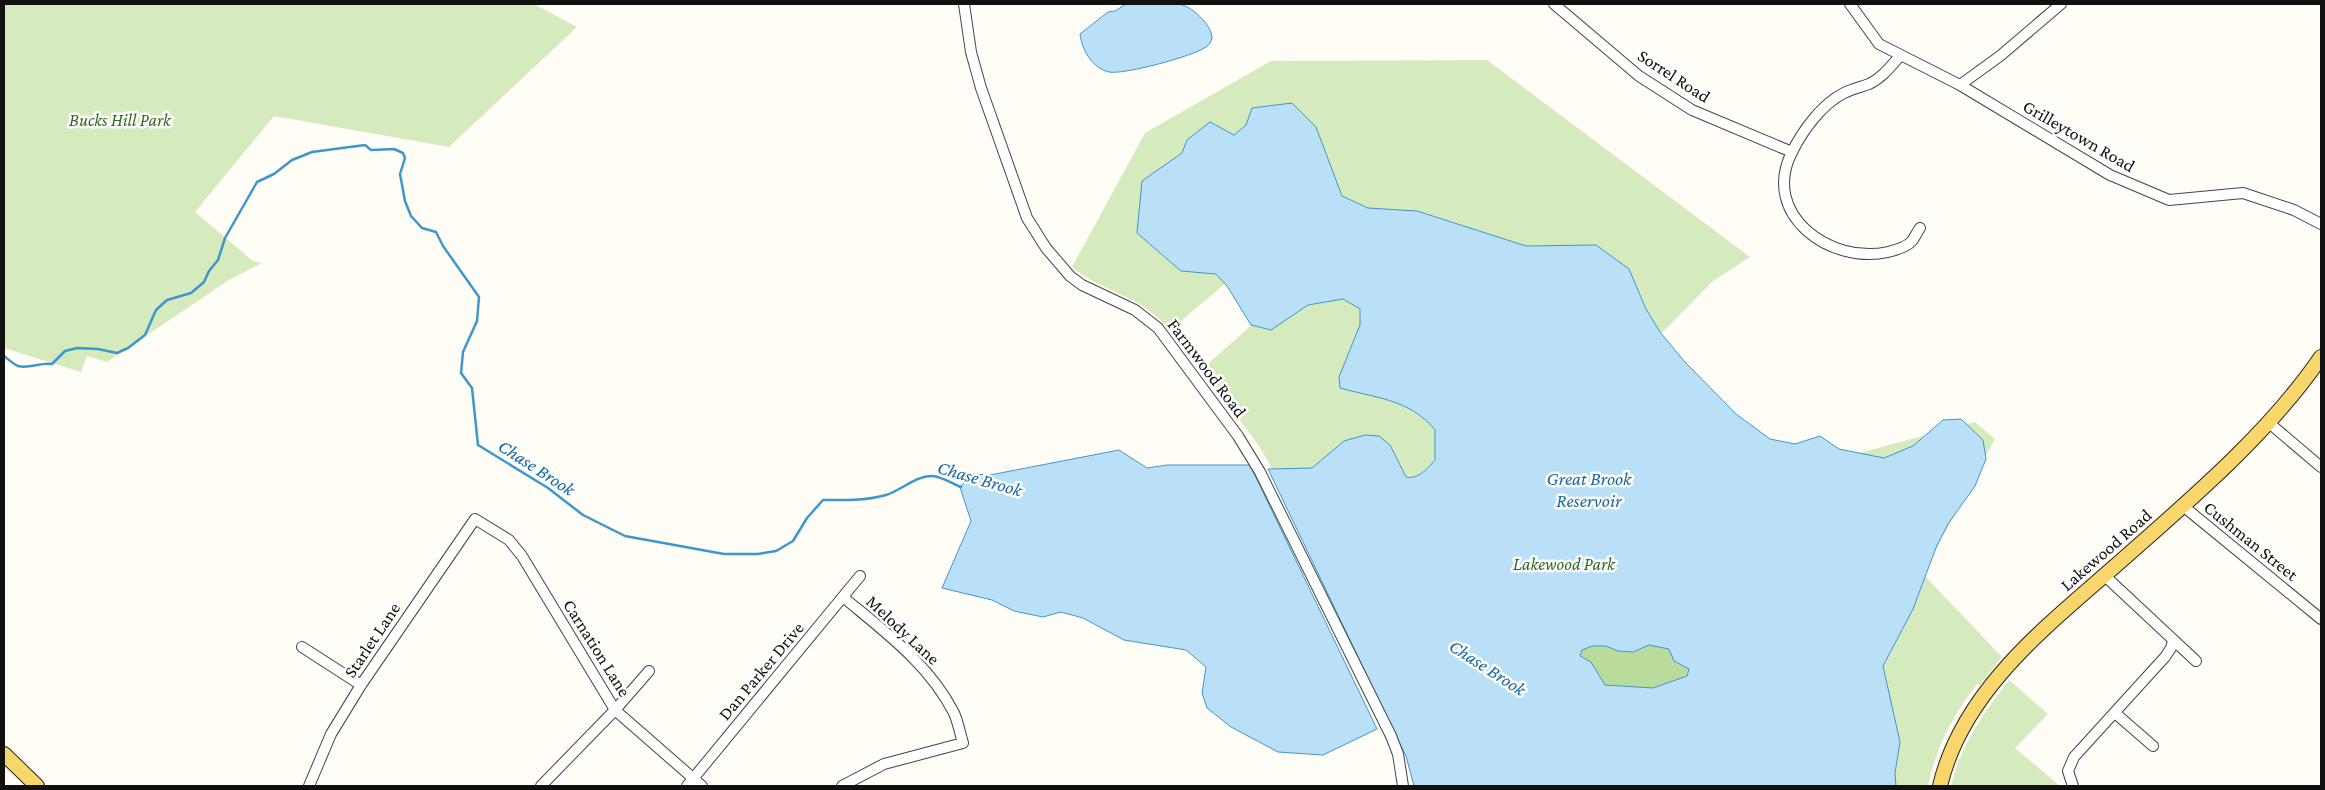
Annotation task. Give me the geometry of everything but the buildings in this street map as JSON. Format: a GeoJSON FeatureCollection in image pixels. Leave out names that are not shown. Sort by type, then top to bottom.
{"type":"FeatureCollection","features":[{"type":"Feature","properties":{"kind":"main road","name":"Lakewood Road"},"geometry":{"type":"LineString","coordinates":[[1940,786],[1955,740],[1992,686],[2037,636],[2183,506],[2268,422],[2300,387],[2321,357]]}},
{"type":"Feature","properties":{"kind":"main road"},"geometry":{"type":"LineString","coordinates":[[4,754],[34,785]]}},
{"type":"Feature","properties":{"kind":"street","name":"Farmwood Road"},"geometry":{"type":"LineString","coordinates":[[964,4],[971,52],[978,79],[1027,218],[1046,248],[1070,276],[1082,285],[1136,310],[1158,328],[1238,436],[1260,472],[1391,736],[1398,754],[1402,786]]}},
{"type":"Feature","properties":{"kind":"street","name":"Grilleytown Road"},"geometry":{"type":"LineString","coordinates":[[1850,4],[1879,44],[1960,85],[2110,176],[2169,200],[2243,193],[2294,210],[2321,224]]}},
{"type":"Feature","properties":{"kind":"street"},"geometry":{"type":"LineString","coordinates":[[1960,85],[2000,56],[2061,4]]}},
{"type":"Feature","properties":{"kind":"street","name":"Sorrel Road"},"geometry":{"type":"LineString","coordinates":[[1561,6],[1639,76],[1692,110],[1792,152]]}},
{"type":"Feature","properties":{"kind":"street"},"geometry":{"type":"LineString","coordinates":[[1900,56],[1883,75],[1870,83],[1845,92],[1825,106],[1792,152],[1785,175],[1785,192],[1792,214],[1807,233],[1827,246],[1874,255],[1897,250],[1912,242],[1920,228]]}},
{"type":"Feature","properties":{"kind":"street"},"geometry":{"type":"LineString","coordinates":[[2268,422],[2321,467]]}},
{"type":"Feature","properties":{"kind":"street","name":"Cushman Street"},"geometry":{"type":"LineString","coordinates":[[2183,506],[2321,619]]}},
{"type":"Feature","properties":{"kind":"street","name":"Starlet Lane"},"geometry":{"type":"LineString","coordinates":[[309,786],[331,734],[361,685],[475,519]]}},
{"type":"Feature","properties":{"kind":"street","name":"Carnation Lane"},"geometry":{"type":"LineString","coordinates":[[475,519],[509,540],[522,556],[615,710],[690,783],[702,786]]}},
{"type":"Feature","properties":{"kind":"street","name":"Dan Parker Drive"},"geometry":{"type":"LineString","coordinates":[[690,783],[860,576]]}},
{"type":"Feature","properties":{"kind":"street"},"geometry":{"type":"LineString","coordinates":[[2104,576],[2169,634],[2173,641],[2196,661]]}},
{"type":"Feature","properties":{"kind":"street","name":"Melody Lane"},"geometry":{"type":"LineString","coordinates":[[842,786],[884,764],[963,743],[955,715],[934,680],[908,652],[843,597]]}},
{"type":"Feature","properties":{"kind":"street"},"geometry":{"type":"LineString","coordinates":[[2073,786],[2068,777],[2070,765],[2080,749],[2169,653],[2173,641]]}},
{"type":"Feature","properties":{"kind":"street"},"geometry":{"type":"LineString","coordinates":[[302,648],[361,685]]}},
{"type":"Feature","properties":{"kind":"street"},"geometry":{"type":"LineString","coordinates":[[541,786],[615,710],[649,671]]}},
{"type":"Feature","properties":{"kind":"street"},"geometry":{"type":"LineString","coordinates":[[2115,713],[2153,746]]}},
{"type":"Feature","properties":{"kind":"green space","name":"Bucks Hill Park"},"geometry":{"type":"Polygon","coordinates":[[[4,4],[534,4],[577,27],[449,147],[274,116],[195,212],[253,261],[262,263],[229,280],[107,362],[87,356],[81,372],[4,348],[4,4]]]}},
{"type":"Feature","properties":{"kind":"green space","name":"Great Brook Reservoir"},"geometry":{"type":"Polygon","coordinates":[[[1487,60],[1750,257],[1713,281],[1653,342],[1772,453],[1848,456],[1975,422],[1995,439],[1923,574],[2002,657],[1980,685],[1977,684],[1946,732],[1931,772],[1928,786],[1423,786],[1269,463],[1259,446],[1202,369],[1297,285],[1250,263],[1170,330],[1159,318],[1135,301],[1084,276],[1072,267],[1145,133],[1271,61],[1487,60]]]}},
{"type":"Feature","properties":{"kind":"green space"},"geometry":{"type":"Polygon","coordinates":[[[1649,645],[1670,649],[1674,661],[1689,668],[1687,676],[1653,688],[1605,685],[1591,662],[1580,656],[1581,650],[1592,646],[1606,646],[1618,651],[1633,652],[1649,645]]]}},
{"type":"Feature","properties":{"kind":"green space"},"geometry":{"type":"Polygon","coordinates":[[[2009,680],[2048,714],[2015,748],[2060,786],[1951,786],[1961,756],[1974,730],[2009,680]]]}},
{"type":"Feature","properties":{"kind":"water"},"geometry":{"type":"Polygon","coordinates":[[[1165,3],[1183,5],[1200,16],[1209,27],[1211,41],[1199,51],[1158,64],[1128,71],[1109,72],[1103,70],[1089,57],[1083,46],[1080,34],[1108,12],[1115,11],[1126,4],[1165,3]]]}},
{"type":"Feature","properties":{"kind":"water","name":"Great Brook Reservoir"},"geometry":{"type":"Polygon","coordinates":[[[1292,103],[1316,127],[1342,196],[1368,208],[1417,211],[1526,246],[1596,245],[1629,269],[1646,309],[1660,332],[1684,361],[1736,414],[1770,439],[1795,444],[1820,436],[1839,449],[1884,458],[1913,446],[1943,420],[1961,419],[1983,440],[1986,459],[1975,486],[1948,524],[1937,545],[1913,609],[1883,666],[1900,742],[1895,773],[1896,786],[1414,786],[1406,756],[1268,469],[1312,468],[1344,441],[1365,435],[1379,436],[1390,445],[1406,477],[1415,477],[1435,460],[1435,430],[1415,412],[1403,406],[1391,401],[1340,388],[1339,377],[1360,325],[1360,309],[1343,299],[1308,305],[1271,330],[1251,325],[1227,286],[1216,274],[1181,271],[1137,233],[1142,181],[1182,153],[1187,140],[1210,122],[1234,135],[1246,125],[1252,108],[1292,103]],[[1649,645],[1633,652],[1618,651],[1606,646],[1592,646],[1582,650],[1580,656],[1591,662],[1605,685],[1653,688],[1687,676],[1689,669],[1674,661],[1669,649],[1649,645]]]}},
{"type":"Feature","properties":{"kind":"water"},"geometry":{"type":"Polygon","coordinates":[[[1119,450],[1147,468],[1167,465],[1250,465],[1377,729],[1323,755],[1278,752],[1231,727],[1207,708],[1202,693],[1206,667],[1186,650],[1124,640],[1083,618],[1061,612],[1043,617],[1014,611],[992,600],[942,588],[971,521],[960,487],[972,474],[990,475],[1119,450]]]}},
{"type":"Feature","properties":{"kind":"waterway","name":"Chase Brook"},"geometry":{"type":"LineString","coordinates":[[4,356],[16,365],[26,367],[52,364],[65,351],[77,348],[98,349],[117,353],[128,348],[145,335],[156,310],[167,300],[191,293],[204,282],[209,271],[218,260],[225,238],[257,182],[274,174],[292,160],[312,152],[365,145],[371,150],[394,149],[403,153],[405,158],[400,174],[405,201],[411,216],[422,228],[436,232],[443,246],[479,297],[477,321],[463,352],[461,373],[472,388],[478,445],[548,488],[583,515],[625,536],[724,554],[758,554],[776,551],[793,541],[807,518],[823,500],[854,500],[878,497],[892,493],[920,478],[932,476],[961,487]]}},
{"type":"Feature","properties":{"kind":"park label","name":"Lakewood Park"},"geometry":{"type":"Point","coordinates":[1564,564]}}]}
